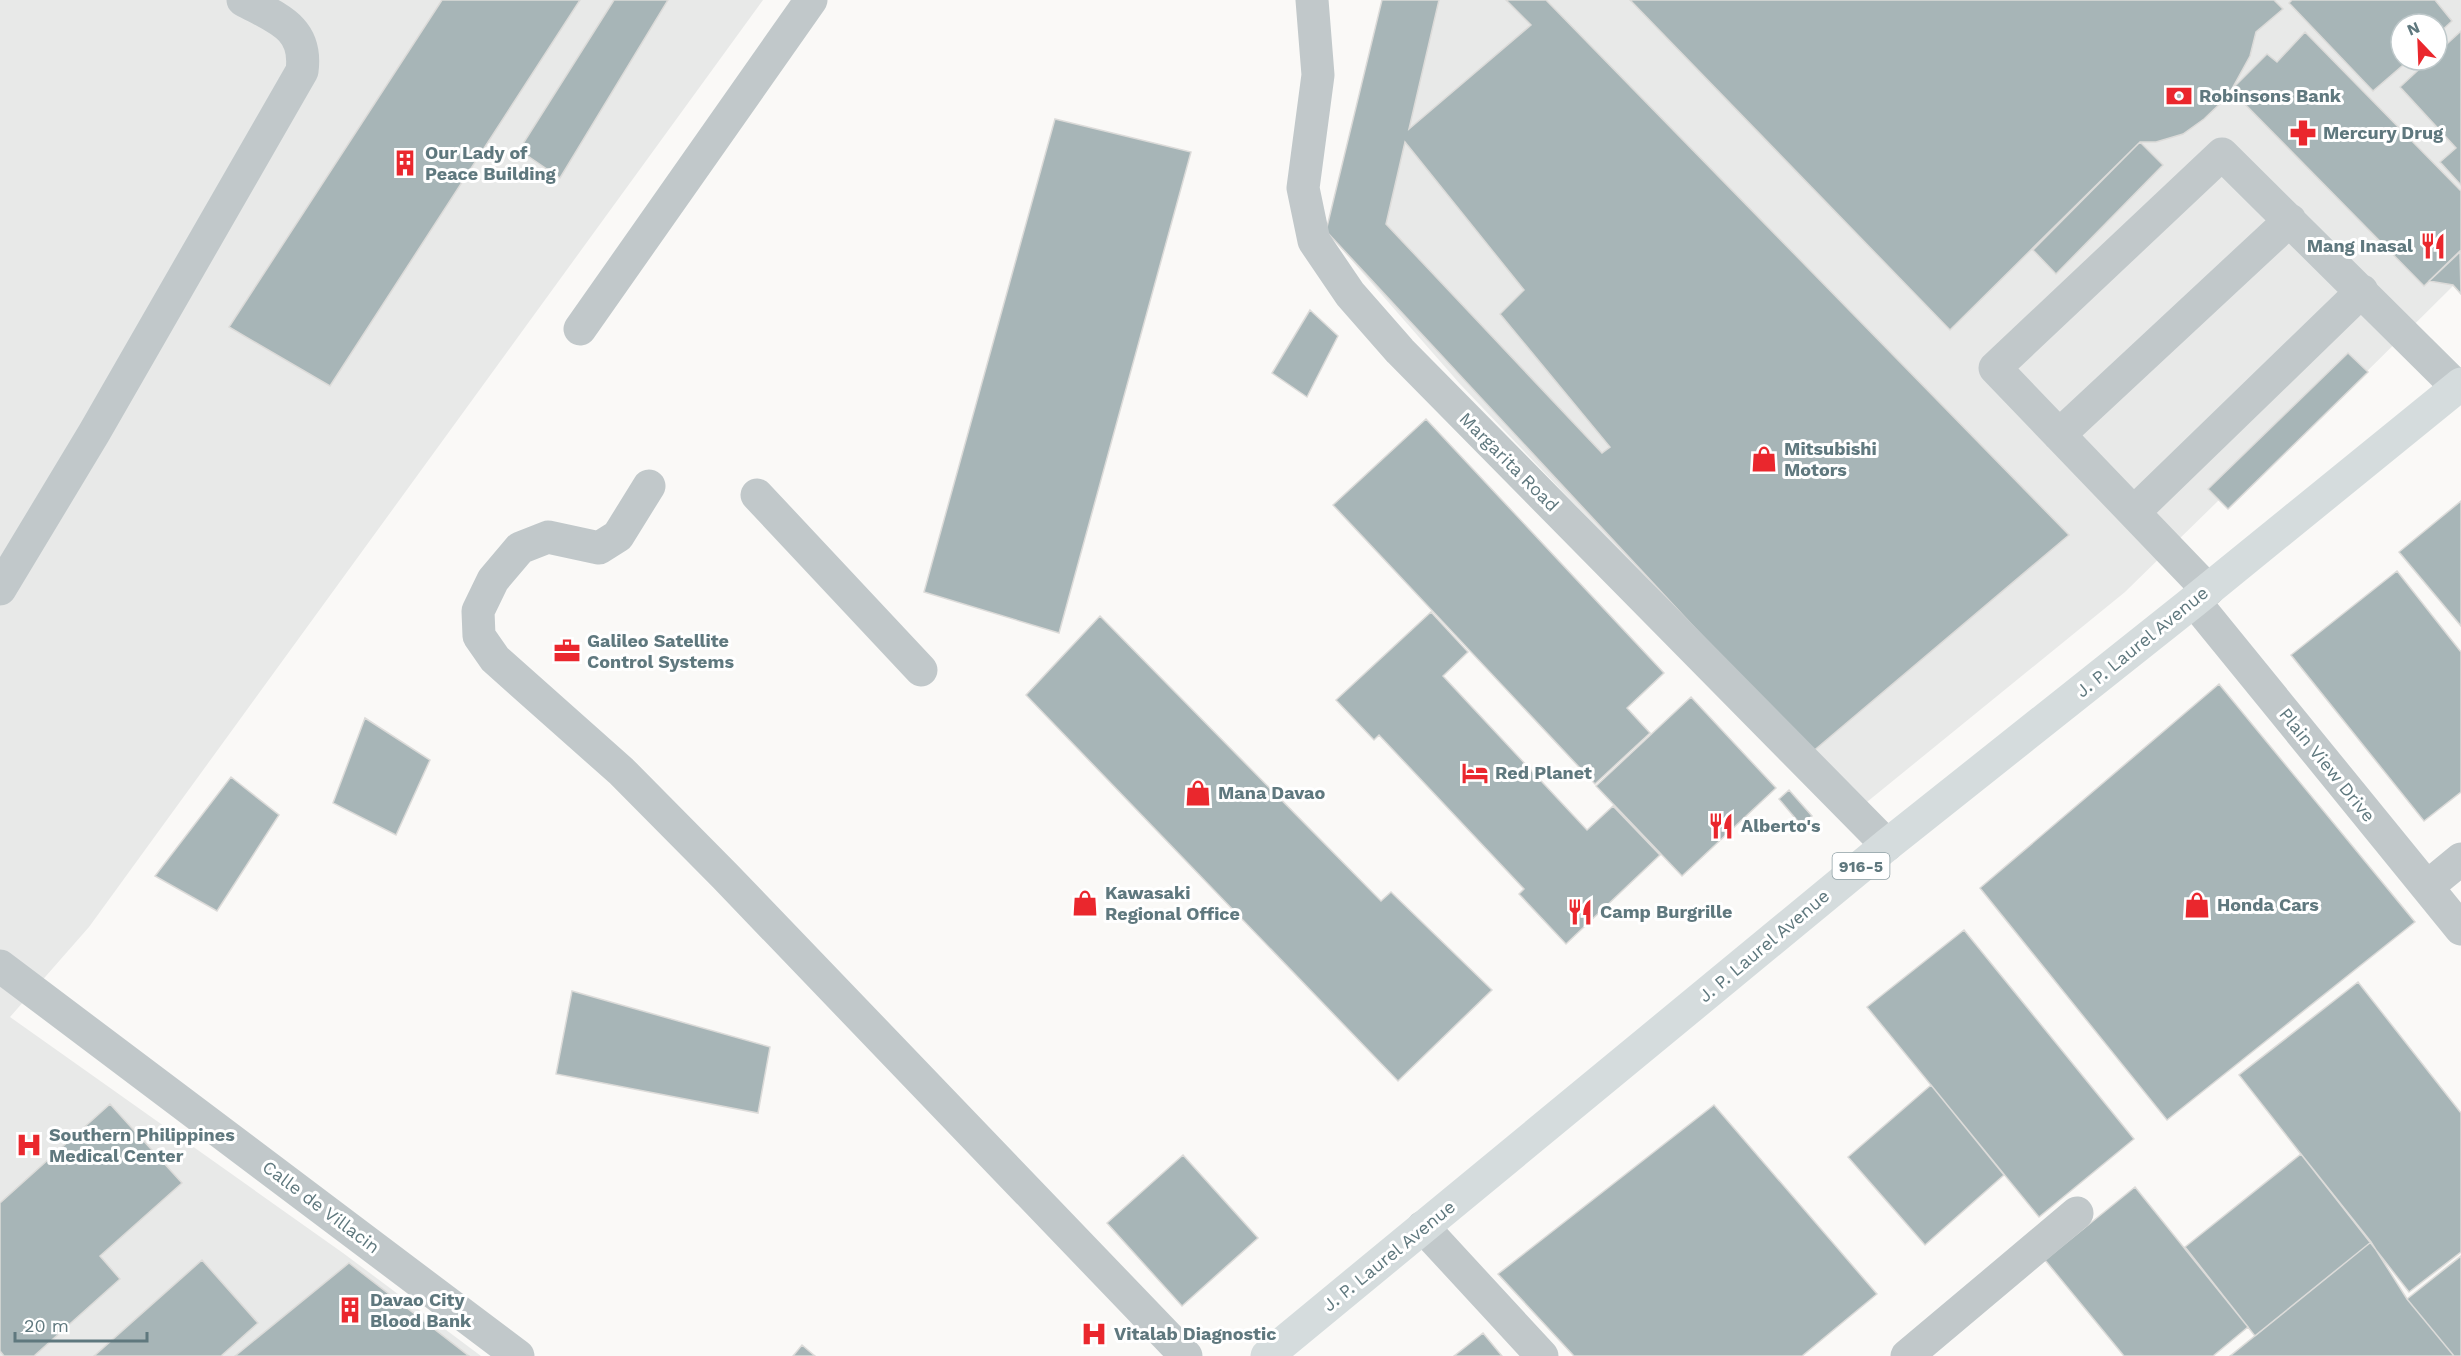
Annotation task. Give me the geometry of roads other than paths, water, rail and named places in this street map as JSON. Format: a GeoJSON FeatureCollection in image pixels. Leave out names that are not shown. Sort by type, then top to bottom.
{"type":"FeatureCollection","features":[{"type":"Feature","properties":{"kind":"main road","name":"J. P. Laurel Avenue"},"geometry":{"type":"LineString","coordinates":[[1267,1356],[1887,845],[2201,595],[2459,385]]}},
{"type":"Feature","properties":{"kind":"street"},"geometry":{"type":"LineString","coordinates":[[0,588],[93,433],[302,71],[304,54],[300,41],[285,24],[243,0]]}},
{"type":"Feature","properties":{"kind":"street"},"geometry":{"type":"LineString","coordinates":[[580,329],[811,0]]}},
{"type":"Feature","properties":{"kind":"street","name":"Margarita Road"},"geometry":{"type":"LineString","coordinates":[[1312,0],[1318,75],[1303,188],[1314,242],[1350,294],[1400,351],[1887,845]]}},
{"type":"Feature","properties":{"kind":"street","name":"Plain View Drive"},"geometry":{"type":"LineString","coordinates":[[2290,220],[2222,154],[1995,368],[2134,512],[2461,929]]}},
{"type":"Feature","properties":{"kind":"street"},"geometry":{"type":"LineString","coordinates":[[2059,435],[2290,220],[2459,385]]}},
{"type":"Feature","properties":{"kind":"street"},"geometry":{"type":"LineString","coordinates":[[2134,512],[2362,291]]}},
{"type":"Feature","properties":{"kind":"street"},"geometry":{"type":"LineString","coordinates":[[650,486],[618,536],[599,548],[548,537],[520,548],[493,580],[478,611],[479,636],[495,659],[621,771],[726,876],[1186,1356]]}},
{"type":"Feature","properties":{"kind":"street"},"geometry":{"type":"LineString","coordinates":[[757,495],[921,670]]}},
{"type":"Feature","properties":{"kind":"street"},"geometry":{"type":"LineString","coordinates":[[2427,886],[2461,859]]}},
{"type":"Feature","properties":{"kind":"street","name":"Calle de Villacin"},"geometry":{"type":"LineString","coordinates":[[0,966],[518,1356]]}},
{"type":"Feature","properties":{"kind":"street"},"geometry":{"type":"LineString","coordinates":[[1907,1356],[2077,1213]]}},
{"type":"Feature","properties":{"kind":"street"},"geometry":{"type":"LineString","coordinates":[[1423,1227],[1542,1356]]}},
{"type":"Feature","properties":{"kind":"place","name":"Robinsons Bank"},"geometry":{"type":"Point","coordinates":[2179,96]}},
{"type":"Feature","properties":{"kind":"place","name":"Mercury Drug"},"geometry":{"type":"Point","coordinates":[2303,133]}},
{"type":"Feature","properties":{"kind":"place","name":"Our Lady of Peace Building"},"geometry":{"type":"Point","coordinates":[405,163]}},
{"type":"Feature","properties":{"kind":"place","name":"Mang Inasal"},"geometry":{"type":"Point","coordinates":[2433,246]}},
{"type":"Feature","properties":{"kind":"place","name":"Mitsubishi Motors"},"geometry":{"type":"Point","coordinates":[1764,459]}},
{"type":"Feature","properties":{"kind":"place","name":"Galileo Satellite Control Systems"},"geometry":{"type":"Point","coordinates":[567,651]}},
{"type":"Feature","properties":{"kind":"place","name":"Red Planet"},"geometry":{"type":"Point","coordinates":[1475,773]}},
{"type":"Feature","properties":{"kind":"place","name":"Mana Davao"},"geometry":{"type":"Point","coordinates":[1198,793]}},
{"type":"Feature","properties":{"kind":"place","name":"Alberto's"},"geometry":{"type":"Point","coordinates":[1721,826]}},
{"type":"Feature","properties":{"kind":"place","name":"Kawasaki Regional Office"},"geometry":{"type":"Point","coordinates":[1085,903]}},
{"type":"Feature","properties":{"kind":"place","name":"Honda Cars"},"geometry":{"type":"Point","coordinates":[2197,905]}},
{"type":"Feature","properties":{"kind":"place","name":"Camp Burgrille"},"geometry":{"type":"Point","coordinates":[1580,912]}},
{"type":"Feature","properties":{"kind":"place","name":"Southern Philippines Medical Center"},"geometry":{"type":"Point","coordinates":[29,1145]}},
{"type":"Feature","properties":{"kind":"place","name":"Davao City Blood Bank"},"geometry":{"type":"Point","coordinates":[350,1310]}},
{"type":"Feature","properties":{"kind":"place","name":"Vitalab Diagnostic"},"geometry":{"type":"Point","coordinates":[1094,1334]}}]}
